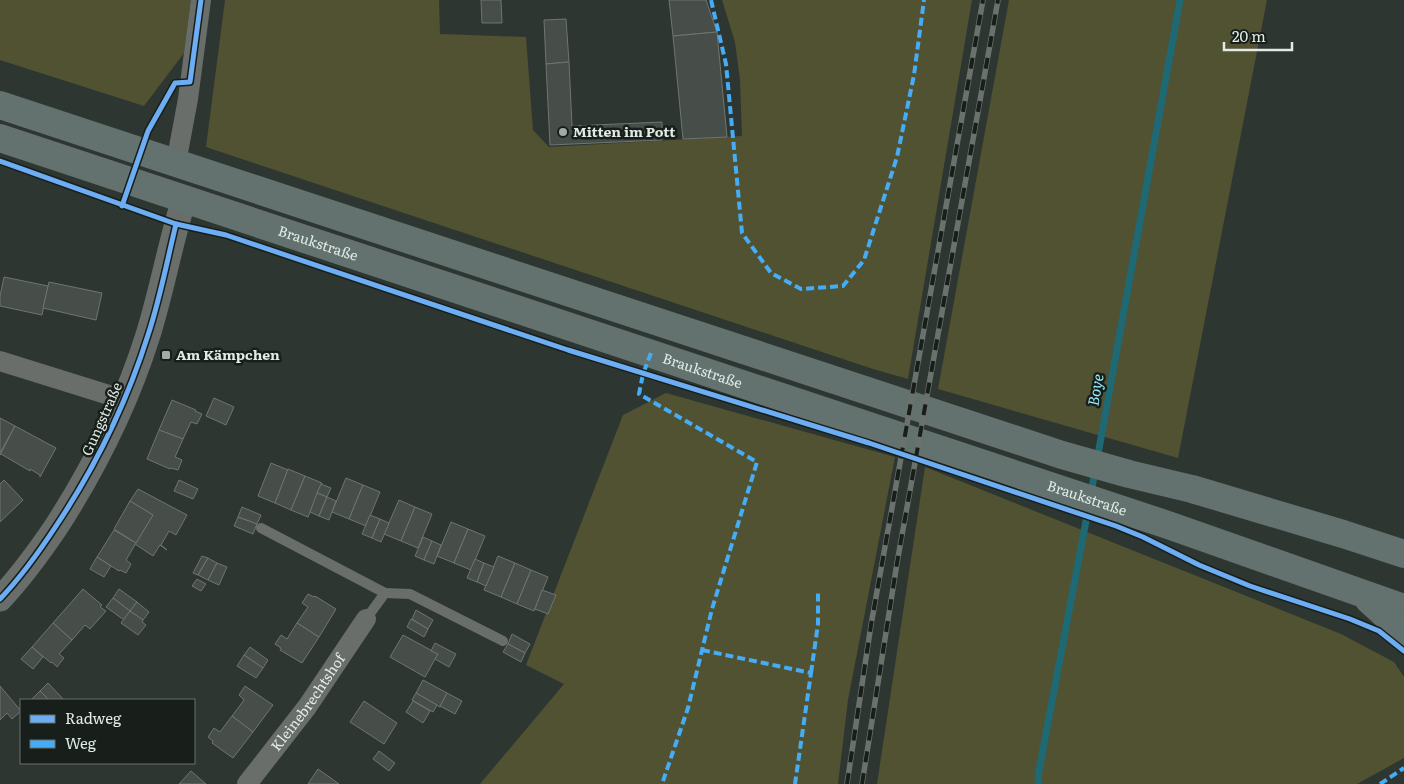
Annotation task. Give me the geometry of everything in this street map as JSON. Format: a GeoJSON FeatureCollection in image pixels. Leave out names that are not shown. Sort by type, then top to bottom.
{"type":"FeatureCollection","features":[{"type":"Feature","properties":{"kind":"main road"},"geometry":{"type":"LineString","coordinates":[[0,105],[1062,455],[1192,489],[1404,554]]}},
{"type":"Feature","properties":{"kind":"main road","name":"Braukstraße"},"geometry":{"type":"LineString","coordinates":[[0,138],[1120,509],[1404,608]]}},
{"type":"Feature","properties":{"kind":"main road"},"geometry":{"type":"LineString","coordinates":[[1360,592],[1404,632]]}},
{"type":"Feature","properties":{"kind":"street"},"geometry":{"type":"LineString","coordinates":[[176,163],[188,99],[201,0]]}},
{"type":"Feature","properties":{"kind":"street","name":"Gungstraße"},"geometry":{"type":"LineString","coordinates":[[0,599],[36,556],[79,491],[101,453],[125,400],[148,334],[184,199]]}},
{"type":"Feature","properties":{"kind":"street"},"geometry":{"type":"LineString","coordinates":[[0,361],[125,400]]}},
{"type":"Feature","properties":{"kind":"street","name":"Kleinebrechtshof"},"geometry":{"type":"LineString","coordinates":[[247,784],[307,707],[366,619]]}},
{"type":"Feature","properties":{"kind":"lane"},"geometry":{"type":"LineString","coordinates":[[261,528],[385,593],[410,594],[503,641]]}},
{"type":"Feature","properties":{"kind":"lane"},"geometry":{"type":"LineString","coordinates":[[366,619],[385,593]]}},
{"type":"Feature","properties":{"kind":"green space"},"geometry":{"type":"Polygon","coordinates":[[[0,0],[191,0],[184,53],[144,106],[0,60],[0,0]]]}},
{"type":"Feature","properties":{"kind":"green space"},"geometry":{"type":"Polygon","coordinates":[[[225,0],[439,0],[440,34],[526,37],[533,130],[549,147],[742,136],[740,80],[735,42],[722,0],[972,0],[908,379],[206,147],[225,0]]]}},
{"type":"Feature","properties":{"kind":"green space"},"geometry":{"type":"Polygon","coordinates":[[[1009,0],[1267,0],[1178,458],[938,389],[1009,0]]]}},
{"type":"Feature","properties":{"kind":"green space"},"geometry":{"type":"Polygon","coordinates":[[[666,393],[895,457],[848,700],[838,784],[480,784],[564,684],[526,665],[623,415],[666,393]]]}},
{"type":"Feature","properties":{"kind":"green space"},"geometry":{"type":"Polygon","coordinates":[[[925,467],[1341,634],[1394,662],[1404,677],[1404,758],[1357,784],[877,784],[925,467]]]}},
{"type":"Feature","properties":{"kind":"building"},"geometry":{"type":"Polygon","coordinates":[[[481,0],[501,0],[502,23],[482,23],[481,0]]]}},
{"type":"Feature","properties":{"kind":"building"},"geometry":{"type":"Polygon","coordinates":[[[669,0],[706,0],[717,32],[673,36],[669,0]]]}},
{"type":"Feature","properties":{"kind":"building"},"geometry":{"type":"Polygon","coordinates":[[[566,19],[569,62],[546,64],[544,20],[566,19]]]}},
{"type":"Feature","properties":{"kind":"building"},"geometry":{"type":"Polygon","coordinates":[[[717,32],[727,137],[683,139],[673,36],[717,32]]]}},
{"type":"Feature","properties":{"kind":"building"},"geometry":{"type":"Polygon","coordinates":[[[569,62],[572,126],[662,122],[662,140],[550,145],[546,64],[569,62]]]}},
{"type":"Feature","properties":{"kind":"building"},"geometry":{"type":"Polygon","coordinates":[[[4,277],[48,286],[42,315],[0,306],[4,277]]]}},
{"type":"Feature","properties":{"kind":"building"},"geometry":{"type":"Polygon","coordinates":[[[49,282],[102,293],[96,320],[43,308],[49,282]]]}},
{"type":"Feature","properties":{"kind":"building"},"geometry":{"type":"Polygon","coordinates":[[[214,398],[234,407],[226,425],[206,416],[214,398]]]}},
{"type":"Feature","properties":{"kind":"building"},"geometry":{"type":"Polygon","coordinates":[[[172,400],[202,414],[197,424],[191,422],[183,439],[159,430],[172,400]]]}},
{"type":"Feature","properties":{"kind":"building"},"geometry":{"type":"Polygon","coordinates":[[[0,418],[15,426],[0,453],[0,418]]]}},
{"type":"Feature","properties":{"kind":"building"},"geometry":{"type":"Polygon","coordinates":[[[15,426],[56,448],[40,477],[40,475],[30,469],[30,471],[0,455],[15,426]]]}},
{"type":"Feature","properties":{"kind":"building"},"geometry":{"type":"Polygon","coordinates":[[[159,430],[183,439],[175,457],[182,460],[178,470],[170,469],[147,459],[159,430]]]}},
{"type":"Feature","properties":{"kind":"building"},"geometry":{"type":"Polygon","coordinates":[[[271,463],[288,470],[275,503],[258,496],[271,463]]]}},
{"type":"Feature","properties":{"kind":"building"},"geometry":{"type":"Polygon","coordinates":[[[288,469],[305,476],[291,510],[275,503],[288,469]]]}},
{"type":"Feature","properties":{"kind":"building"},"geometry":{"type":"Polygon","coordinates":[[[305,476],[322,483],[308,517],[291,510],[305,476]]]}},
{"type":"Feature","properties":{"kind":"building"},"geometry":{"type":"Polygon","coordinates":[[[346,478],[363,485],[349,519],[332,512],[346,478]]]}},
{"type":"Feature","properties":{"kind":"building"},"geometry":{"type":"Polygon","coordinates":[[[4,480],[23,500],[0,522],[0,484],[4,480]]]}},
{"type":"Feature","properties":{"kind":"building"},"geometry":{"type":"Polygon","coordinates":[[[179,480],[198,489],[193,499],[174,491],[179,480]]]}},
{"type":"Feature","properties":{"kind":"building"},"geometry":{"type":"Polygon","coordinates":[[[321,484],[331,488],[327,497],[317,493],[321,484]]]}},
{"type":"Feature","properties":{"kind":"building"},"geometry":{"type":"Polygon","coordinates":[[[363,485],[380,492],[366,526],[349,519],[363,485]]]}},
{"type":"Feature","properties":{"kind":"building"},"geometry":{"type":"Polygon","coordinates":[[[138,489],[187,515],[176,535],[169,531],[161,545],[167,550],[160,545],[153,556],[135,544],[153,515],[130,501],[138,489]]]}},
{"type":"Feature","properties":{"kind":"building"},"geometry":{"type":"Polygon","coordinates":[[[317,493],[327,497],[319,516],[310,512],[317,493]]]}},
{"type":"Feature","properties":{"kind":"building"},"geometry":{"type":"Polygon","coordinates":[[[327,497],[336,501],[329,520],[319,516],[327,497]]]}},
{"type":"Feature","properties":{"kind":"building"},"geometry":{"type":"Polygon","coordinates":[[[399,500],[415,507],[401,541],[384,534],[399,500]]]}},
{"type":"Feature","properties":{"kind":"building"},"geometry":{"type":"Polygon","coordinates":[[[130,501],[153,515],[136,543],[114,529],[130,501]]]}},
{"type":"Feature","properties":{"kind":"building"},"geometry":{"type":"Polygon","coordinates":[[[242,507],[261,515],[257,524],[238,517],[242,507]]]}},
{"type":"Feature","properties":{"kind":"building"},"geometry":{"type":"Polygon","coordinates":[[[415,507],[432,514],[418,548],[401,541],[415,507]]]}},
{"type":"Feature","properties":{"kind":"building"},"geometry":{"type":"Polygon","coordinates":[[[370,515],[380,519],[372,538],[362,534],[370,515]]]}},
{"type":"Feature","properties":{"kind":"building"},"geometry":{"type":"Polygon","coordinates":[[[238,517],[257,524],[253,534],[234,526],[238,517]]]}},
{"type":"Feature","properties":{"kind":"building"},"geometry":{"type":"Polygon","coordinates":[[[380,519],[389,523],[381,542],[372,538],[380,519]]]}},
{"type":"Feature","properties":{"kind":"building"},"geometry":{"type":"Polygon","coordinates":[[[451,522],[468,529],[454,563],[437,556],[451,522]]]}},
{"type":"Feature","properties":{"kind":"building"},"geometry":{"type":"Polygon","coordinates":[[[468,529],[485,536],[471,570],[454,563],[468,529]]]}},
{"type":"Feature","properties":{"kind":"building"},"geometry":{"type":"Polygon","coordinates":[[[114,530],[136,543],[126,560],[131,564],[126,573],[119,571],[97,557],[114,530]]]}},
{"type":"Feature","properties":{"kind":"building"},"geometry":{"type":"Polygon","coordinates":[[[423,537],[432,541],[424,560],[415,556],[423,537]]]}},
{"type":"Feature","properties":{"kind":"building"},"geometry":{"type":"Polygon","coordinates":[[[432,541],[441,545],[434,564],[424,560],[432,541]]]}},
{"type":"Feature","properties":{"kind":"building"},"geometry":{"type":"Polygon","coordinates":[[[202,556],[208,558],[198,575],[193,573],[202,556]]]}},
{"type":"Feature","properties":{"kind":"building"},"geometry":{"type":"Polygon","coordinates":[[[498,556],[515,563],[501,597],[484,590],[498,556]]]}},
{"type":"Feature","properties":{"kind":"building"},"geometry":{"type":"Polygon","coordinates":[[[97,557],[111,566],[104,577],[90,569],[97,557]]]}},
{"type":"Feature","properties":{"kind":"building"},"geometry":{"type":"Polygon","coordinates":[[[208,558],[217,563],[208,580],[198,575],[208,558]]]}},
{"type":"Feature","properties":{"kind":"building"},"geometry":{"type":"Polygon","coordinates":[[[475,559],[484,563],[477,582],[467,578],[475,559]]]}},
{"type":"Feature","properties":{"kind":"building"},"geometry":{"type":"Polygon","coordinates":[[[217,563],[227,567],[219,585],[208,580],[217,563]]]}},
{"type":"Feature","properties":{"kind":"building"},"geometry":{"type":"Polygon","coordinates":[[[484,563],[494,567],[486,586],[477,582],[484,563]]]}},
{"type":"Feature","properties":{"kind":"building"},"geometry":{"type":"Polygon","coordinates":[[[515,563],[531,570],[517,604],[501,597],[515,563]]]}},
{"type":"Feature","properties":{"kind":"building"},"geometry":{"type":"Polygon","coordinates":[[[531,570],[548,577],[534,611],[517,604],[531,570]]]}},
{"type":"Feature","properties":{"kind":"building"},"geometry":{"type":"Polygon","coordinates":[[[197,579],[206,584],[201,591],[192,586],[197,579]]]}},
{"type":"Feature","properties":{"kind":"building"},"geometry":{"type":"Polygon","coordinates":[[[83,589],[102,605],[100,607],[106,611],[90,629],[85,625],[72,640],[53,623],[83,589]]]}},
{"type":"Feature","properties":{"kind":"building"},"geometry":{"type":"Polygon","coordinates":[[[119,589],[137,602],[130,611],[113,598],[119,589]]]}},
{"type":"Feature","properties":{"kind":"building"},"geometry":{"type":"Polygon","coordinates":[[[542,590],[556,595],[548,614],[535,609],[542,590]]]}},
{"type":"Feature","properties":{"kind":"building"},"geometry":{"type":"Polygon","coordinates":[[[308,594],[315,596],[336,609],[319,637],[297,623],[308,607],[302,603],[308,594]]]}},
{"type":"Feature","properties":{"kind":"building"},"geometry":{"type":"Polygon","coordinates":[[[113,598],[130,611],[124,620],[106,607],[113,598]]]}},
{"type":"Feature","properties":{"kind":"building"},"geometry":{"type":"Polygon","coordinates":[[[137,602],[149,612],[143,620],[130,611],[137,602]]]}},
{"type":"Feature","properties":{"kind":"building"},"geometry":{"type":"Polygon","coordinates":[[[416,610],[433,620],[428,629],[412,619],[416,610]]]}},
{"type":"Feature","properties":{"kind":"building"},"geometry":{"type":"Polygon","coordinates":[[[130,611],[143,620],[142,622],[146,625],[138,635],[121,623],[130,611]]]}},
{"type":"Feature","properties":{"kind":"building"},"geometry":{"type":"Polygon","coordinates":[[[411,619],[428,629],[424,637],[407,627],[411,619]]]}},
{"type":"Feature","properties":{"kind":"building"},"geometry":{"type":"Polygon","coordinates":[[[53,623],[72,640],[59,654],[64,658],[57,667],[32,647],[53,623]]]}},
{"type":"Feature","properties":{"kind":"building"},"geometry":{"type":"Polygon","coordinates":[[[297,623],[319,637],[302,663],[280,650],[281,648],[275,644],[281,635],[287,639],[297,623]]]}},
{"type":"Feature","properties":{"kind":"building"},"geometry":{"type":"Polygon","coordinates":[[[512,634],[530,644],[525,653],[508,644],[512,634]]]}},
{"type":"Feature","properties":{"kind":"building"},"geometry":{"type":"Polygon","coordinates":[[[403,635],[438,654],[425,677],[390,657],[403,635]]]}},
{"type":"Feature","properties":{"kind":"building"},"geometry":{"type":"Polygon","coordinates":[[[435,643],[456,654],[449,667],[435,659],[438,654],[431,651],[435,643]]]}},
{"type":"Feature","properties":{"kind":"building"},"geometry":{"type":"Polygon","coordinates":[[[508,644],[525,653],[521,662],[503,652],[508,644]]]}},
{"type":"Feature","properties":{"kind":"building"},"geometry":{"type":"Polygon","coordinates":[[[32,647],[43,657],[33,669],[21,659],[32,647]]]}},
{"type":"Feature","properties":{"kind":"building"},"geometry":{"type":"Polygon","coordinates":[[[250,647],[268,660],[263,668],[244,655],[250,647]]]}},
{"type":"Feature","properties":{"kind":"building"},"geometry":{"type":"Polygon","coordinates":[[[244,655],[263,668],[256,678],[237,666],[244,655]]]}},
{"type":"Feature","properties":{"kind":"building"},"geometry":{"type":"Polygon","coordinates":[[[423,680],[447,693],[440,707],[416,693],[423,680]]]}},
{"type":"Feature","properties":{"kind":"building"},"geometry":{"type":"Polygon","coordinates":[[[48,683],[63,699],[48,699],[40,691],[48,683]]]}},
{"type":"Feature","properties":{"kind":"building"},"geometry":{"type":"Polygon","coordinates":[[[0,686],[20,712],[12,719],[7,713],[0,720],[0,686]]]}},
{"type":"Feature","properties":{"kind":"building"},"geometry":{"type":"Polygon","coordinates":[[[245,686],[273,705],[253,732],[232,716],[244,700],[239,695],[245,686]]]}},
{"type":"Feature","properties":{"kind":"building"},"geometry":{"type":"Polygon","coordinates":[[[40,691],[48,699],[32,699],[40,691]]]}},
{"type":"Feature","properties":{"kind":"building"},"geometry":{"type":"Polygon","coordinates":[[[416,693],[437,705],[433,712],[412,700],[416,693]]]}},
{"type":"Feature","properties":{"kind":"building"},"geometry":{"type":"Polygon","coordinates":[[[447,693],[462,701],[455,714],[440,706],[447,693]]]}},
{"type":"Feature","properties":{"kind":"building"},"geometry":{"type":"Polygon","coordinates":[[[364,701],[397,723],[384,744],[350,722],[364,701]]]}},
{"type":"Feature","properties":{"kind":"building"},"geometry":{"type":"Polygon","coordinates":[[[413,701],[430,711],[423,723],[406,712],[413,701]]]}},
{"type":"Feature","properties":{"kind":"building"},"geometry":{"type":"Polygon","coordinates":[[[232,716],[253,732],[233,758],[212,743],[213,741],[208,737],[214,728],[220,732],[232,716]]]}},
{"type":"Feature","properties":{"kind":"building"},"geometry":{"type":"Polygon","coordinates":[[[379,751],[395,763],[389,771],[373,759],[379,751]]]}},
{"type":"Feature","properties":{"kind":"building"},"geometry":{"type":"Polygon","coordinates":[[[318,769],[339,784],[308,784],[318,769]]]}},
{"type":"Feature","properties":{"kind":"building"},"geometry":{"type":"Polygon","coordinates":[[[191,771],[206,784],[179,784],[191,771]]]}},
{"type":"Feature","properties":{"kind":"waterway","name":"Boye"},"geometry":{"type":"LineString","coordinates":[[1097,460],[1180,0]]}},
{"type":"Feature","properties":{"kind":"waterway","name":"Boye"},"geometry":{"type":"LineString","coordinates":[[1091,494],[1095,470]]}},
{"type":"Feature","properties":{"kind":"waterway","name":"Boye"},"geometry":{"type":"LineString","coordinates":[[1039,784],[1038,776],[1089,505]]}},
{"type":"Feature","properties":{"kind":"railway"},"geometry":{"type":"LineString","coordinates":[[847,784],[871,625],[983,0]]}},
{"type":"Feature","properties":{"kind":"railway"},"geometry":{"type":"LineString","coordinates":[[862,784],[897,563],[998,0]]}},
{"type":"Feature","properties":{"kind":"marked path"},"geometry":{"type":"LineString","coordinates":[[711,0],[726,64],[742,233],[771,273],[801,289],[843,286],[864,260],[897,157],[914,75],[924,0]]}},
{"type":"Feature","properties":{"kind":"marked path"},"geometry":{"type":"LineString","coordinates":[[651,353],[643,374],[639,394],[757,462],[712,609],[688,708],[662,784]]}},
{"type":"Feature","properties":{"kind":"marked path"},"geometry":{"type":"LineString","coordinates":[[811,673],[818,624],[818,593]]}},
{"type":"Feature","properties":{"kind":"marked path"},"geometry":{"type":"LineString","coordinates":[[702,650],[811,673],[795,784]]}},
{"type":"Feature","properties":{"kind":"marked path"},"geometry":{"type":"LineString","coordinates":[[1380,784],[1404,768]]}},
{"type":"Feature","properties":{"kind":"cycle path"},"geometry":{"type":"LineString","coordinates":[[122,206],[148,131],[175,83],[190,82],[201,0]]}},
{"type":"Feature","properties":{"kind":"cycle path"},"geometry":{"type":"LineString","coordinates":[[0,161],[176,224],[226,235],[568,350],[869,443],[1116,526],[1143,537],[1199,565],[1250,586],[1350,619],[1379,631],[1404,651]]}},
{"type":"Feature","properties":{"kind":"cycle path"},"geometry":{"type":"LineString","coordinates":[[0,599],[30,564],[56,526],[84,481],[109,434],[130,386],[148,335],[160,294],[176,224]]}},
{"type":"Feature","properties":{"kind":"place","name":"Mitten im Pott"},"geometry":{"type":"Point","coordinates":[563,132]}},
{"type":"Feature","properties":{"kind":"place","name":"Am Kämpchen"},"geometry":{"type":"Point","coordinates":[166,355]}}]}
